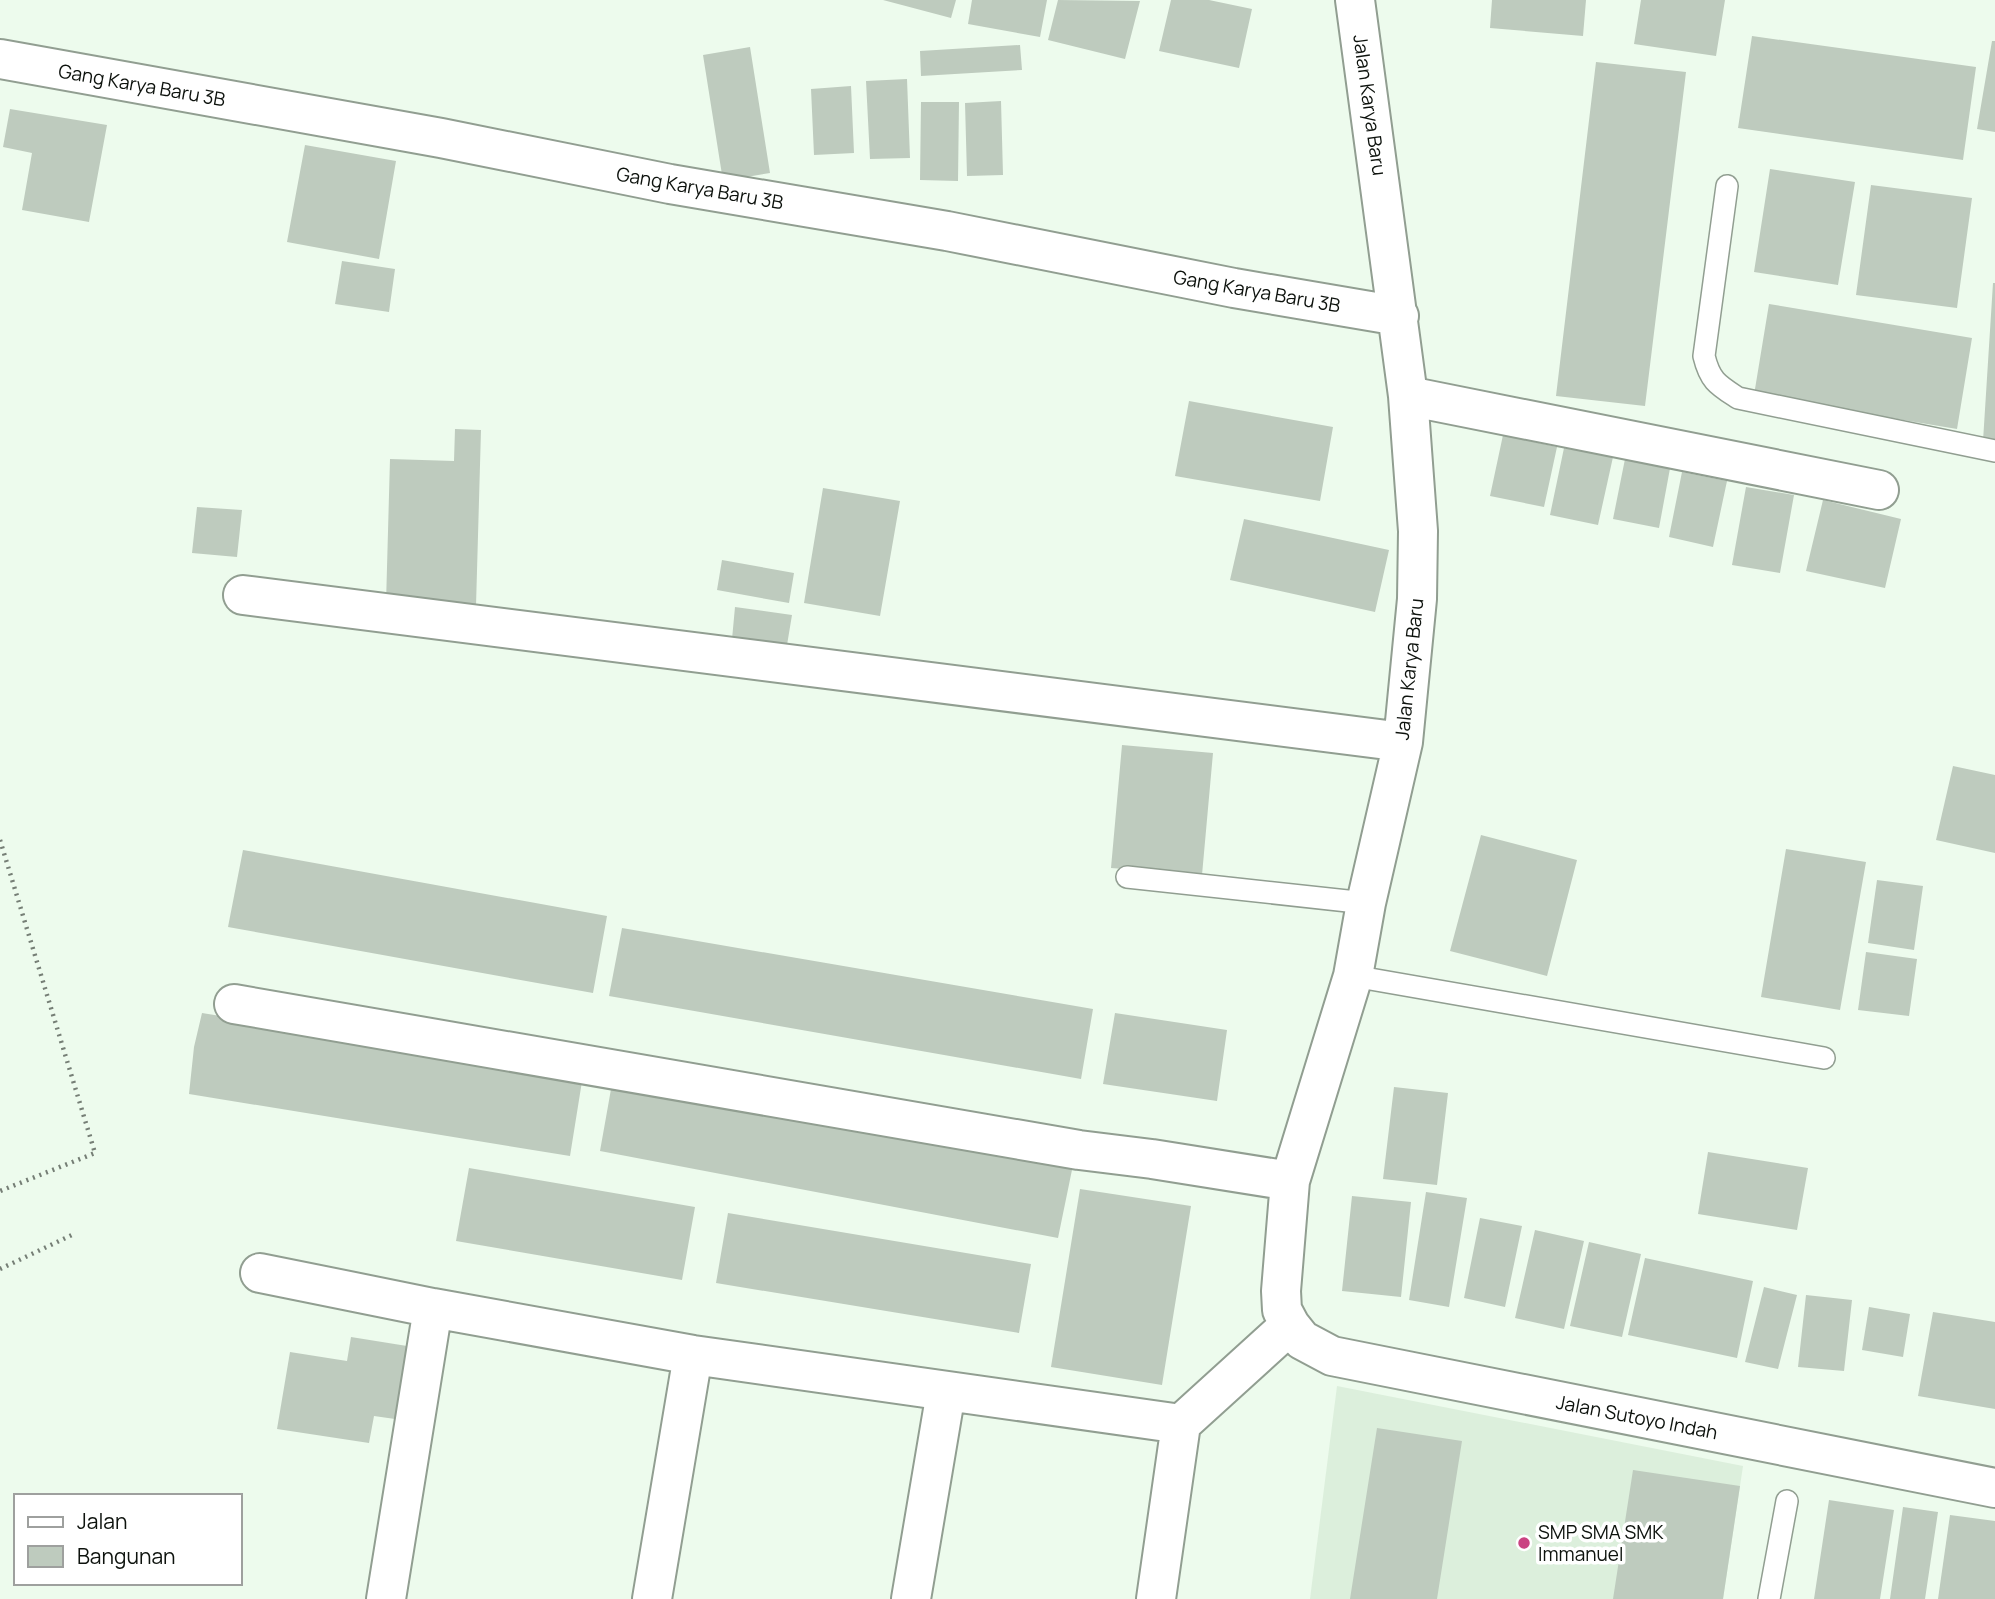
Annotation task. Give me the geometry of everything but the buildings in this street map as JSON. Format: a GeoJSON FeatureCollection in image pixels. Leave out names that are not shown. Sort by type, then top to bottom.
{"type":"FeatureCollection","features":[{"type":"Feature","properties":{"kind":"street","name":"Jalan Karya Baru"},"geometry":{"type":"LineString","coordinates":[[1290,1325],[1282,1310],[1281,1291],[1290,1181],[1353,976],[1366,903],[1403,743],[1418,599],[1418,531],[1409,396],[1355,0]]}},
{"type":"Feature","properties":{"kind":"street","name":"Gang Karya Baru 3B"},"geometry":{"type":"LineString","coordinates":[[0,59],[441,138],[670,184],[947,231],[1234,288],[1399,316]]}},
{"type":"Feature","properties":{"kind":"street"},"geometry":{"type":"LineString","coordinates":[[1409,396],[1878,490]]}},
{"type":"Feature","properties":{"kind":"street"},"geometry":{"type":"LineString","coordinates":[[243,595],[1403,743]]}},
{"type":"Feature","properties":{"kind":"street"},"geometry":{"type":"LineString","coordinates":[[234,1004],[1065,1148],[1290,1181]]}},
{"type":"Feature","properties":{"kind":"street"},"geometry":{"type":"LineString","coordinates":[[260,1273],[433,1308],[693,1355],[1181,1424]]}},
{"type":"Feature","properties":{"kind":"street"},"geometry":{"type":"LineString","coordinates":[[386,1599],[433,1308]]}},
{"type":"Feature","properties":{"kind":"street"},"geometry":{"type":"LineString","coordinates":[[1156,1599],[1181,1424],[1290,1325]]}},
{"type":"Feature","properties":{"kind":"street","name":"Jalan Sutoyo Indah"},"geometry":{"type":"LineString","coordinates":[[1290,1325],[1302,1340],[1332,1356],[1995,1488]]}},
{"type":"Feature","properties":{"kind":"street"},"geometry":{"type":"LineString","coordinates":[[652,1599],[693,1355]]}},
{"type":"Feature","properties":{"kind":"street"},"geometry":{"type":"LineString","coordinates":[[911,1599],[946,1392]]}},
{"type":"Feature","properties":{"kind":"lane"},"geometry":{"type":"LineString","coordinates":[[1727,186],[1704,356],[1708,373],[1717,384],[1738,398],[1995,451]]}},
{"type":"Feature","properties":{"kind":"lane"},"geometry":{"type":"LineString","coordinates":[[1127,877],[1366,903]]}},
{"type":"Feature","properties":{"kind":"lane"},"geometry":{"type":"LineString","coordinates":[[1353,976],[1824,1058]]}},
{"type":"Feature","properties":{"kind":"lane"},"geometry":{"type":"LineString","coordinates":[[1769,1599],[1787,1501]]}},
{"type":"Feature","properties":{"kind":"path"},"geometry":{"type":"LineString","coordinates":[[0,840],[95,1153],[0,1191]]}},
{"type":"Feature","properties":{"kind":"path"},"geometry":{"type":"LineString","coordinates":[[0,1269],[74,1234]]}},
{"type":"Feature","properties":{"kind":"shaded area","name":"SMP SMA SMK Immanuel"},"geometry":{"type":"Polygon","coordinates":[[[1337,1386],[1743,1466],[1723,1599],[1310,1599],[1337,1386]]]}},
{"type":"Feature","properties":{"kind":"place","name":"SMP SMA SMK Immanuel"},"geometry":{"type":"Point","coordinates":[1524,1543]}}]}
